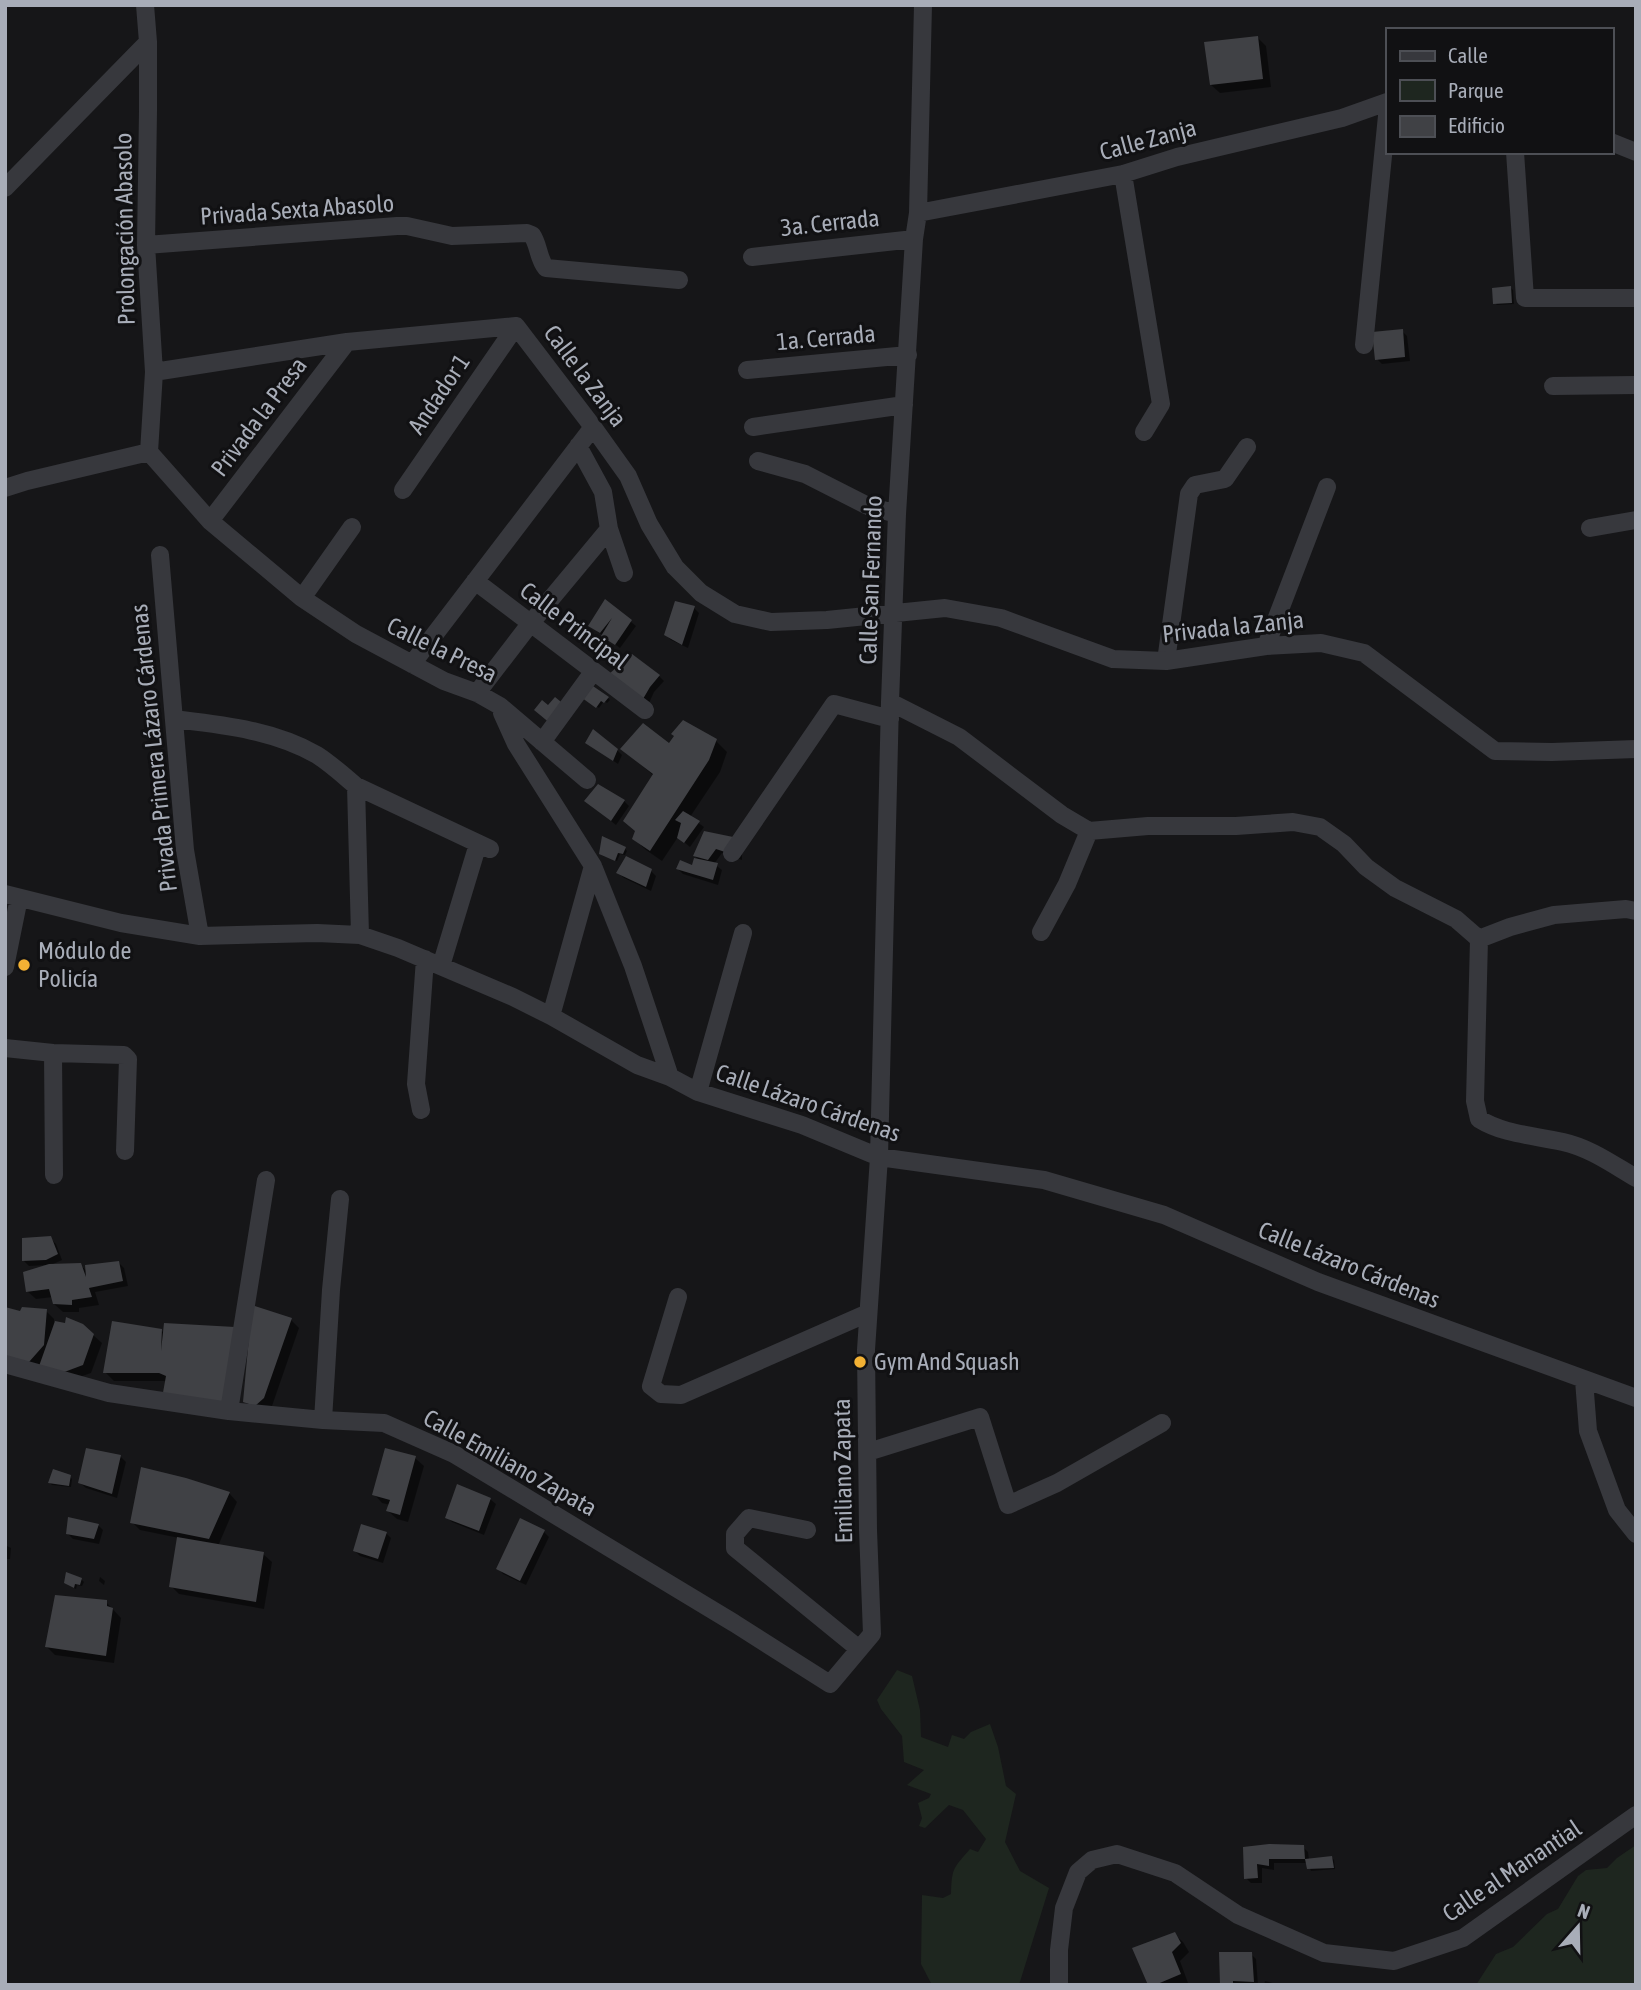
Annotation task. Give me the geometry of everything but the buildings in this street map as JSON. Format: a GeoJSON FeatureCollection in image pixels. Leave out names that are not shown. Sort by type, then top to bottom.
{"type":"FeatureCollection","features":[{"type":"Feature","properties":{"kind":"street","name":"Prolongación Abasolo"},"geometry":{"type":"LineString","coordinates":[[145,5],[148,42],[146,245],[154,372],[149,452]]}},
{"type":"Feature","properties":{"kind":"street","name":"Calle San Fernando"},"geometry":{"type":"LineString","coordinates":[[879,1157],[897,514],[914,239],[918,213],[923,5]]}},
{"type":"Feature","properties":{"kind":"street"},"geometry":{"type":"LineString","coordinates":[[5,188],[148,42]]}},
{"type":"Feature","properties":{"kind":"street","name":"Calle Zanja"},"geometry":{"type":"LineString","coordinates":[[918,213],[1123,174],[1177,157],[1342,118],[1386,102]]}},
{"type":"Feature","properties":{"kind":"street"},"geometry":{"type":"LineString","coordinates":[[1364,345],[1386,126]]}},
{"type":"Feature","properties":{"kind":"street"},"geometry":{"type":"LineString","coordinates":[[1613,143],[1636,152]]}},
{"type":"Feature","properties":{"kind":"street"},"geometry":{"type":"LineString","coordinates":[[1515,154],[1525,298],[1636,298]]}},
{"type":"Feature","properties":{"kind":"street"},"geometry":{"type":"LineString","coordinates":[[1123,174],[1161,404],[1144,432]]}},
{"type":"Feature","properties":{"kind":"street","name":"Privada Sexta Abasolo"},"geometry":{"type":"LineString","coordinates":[[146,245],[397,226],[452,236],[527,233],[535,239],[542,264],[546,268],[679,280]]}},
{"type":"Feature","properties":{"kind":"street","name":"3a. Cerrada"},"geometry":{"type":"LineString","coordinates":[[752,257],[914,239]]}},
{"type":"Feature","properties":{"kind":"street","name":"Calle la Zanja"},"geometry":{"type":"LineString","coordinates":[[154,372],[346,342],[516,326],[628,476],[649,524],[675,567],[701,593],[735,614],[771,622],[827,620],[894,612]]}},
{"type":"Feature","properties":{"kind":"street","name":"Andador 1"},"geometry":{"type":"LineString","coordinates":[[403,490],[516,326]]}},
{"type":"Feature","properties":{"kind":"street","name":"Privada la Presa"},"geometry":{"type":"LineString","coordinates":[[210,521],[346,342]]}},
{"type":"Feature","properties":{"kind":"street","name":"1a. Cerrada"},"geometry":{"type":"LineString","coordinates":[[747,370],[908,355]]}},
{"type":"Feature","properties":{"kind":"street"},"geometry":{"type":"LineString","coordinates":[[1553,386],[1636,384]]}},
{"type":"Feature","properties":{"kind":"street"},"geometry":{"type":"LineString","coordinates":[[753,427],[904,405]]}},
{"type":"Feature","properties":{"kind":"street"},"geometry":{"type":"LineString","coordinates":[[412,664],[593,426]]}},
{"type":"Feature","properties":{"kind":"street"},"geometry":{"type":"LineString","coordinates":[[578,446],[603,492],[610,529],[624,573]]}},
{"type":"Feature","properties":{"kind":"street"},"geometry":{"type":"LineString","coordinates":[[1166,661],[1188,494],[1195,485],[1225,479],[1247,447]]}},
{"type":"Feature","properties":{"kind":"street"},"geometry":{"type":"LineString","coordinates":[[5,488],[149,452]]}},
{"type":"Feature","properties":{"kind":"street","name":"Calle la Presa"},"geometry":{"type":"LineString","coordinates":[[149,452],[210,521],[302,598],[356,634],[444,681],[477,693],[499,706],[516,744],[593,866],[633,967],[670,1077]]}},
{"type":"Feature","properties":{"kind":"street"},"geometry":{"type":"LineString","coordinates":[[758,461],[804,474],[868,506],[897,514]]}},
{"type":"Feature","properties":{"kind":"street"},"geometry":{"type":"LineString","coordinates":[[1266,646],[1327,486]]}},
{"type":"Feature","properties":{"kind":"street"},"geometry":{"type":"LineString","coordinates":[[1590,528],[1636,520]]}},
{"type":"Feature","properties":{"kind":"street"},"geometry":{"type":"LineString","coordinates":[[302,598],[352,527]]}},
{"type":"Feature","properties":{"kind":"street"},"geometry":{"type":"LineString","coordinates":[[477,693],[530,624],[610,529]]}},
{"type":"Feature","properties":{"kind":"street","name":"Privada Primera Lázaro Cárdenas"},"geometry":{"type":"LineString","coordinates":[[160,555],[185,850],[200,936]]}},
{"type":"Feature","properties":{"kind":"street","name":"Calle Principal"},"geometry":{"type":"LineString","coordinates":[[475,581],[645,710]]}},
{"type":"Feature","properties":{"kind":"street","name":"Privada la Zanja"},"geometry":{"type":"LineString","coordinates":[[894,612],[945,608],[1001,618],[1113,659],[1166,661],[1266,646],[1321,643],[1364,653],[1494,751],[1552,752],[1636,748]]}},
{"type":"Feature","properties":{"kind":"street"},"geometry":{"type":"LineString","coordinates":[[542,742],[593,672]]}},
{"type":"Feature","properties":{"kind":"street"},"geometry":{"type":"LineString","coordinates":[[732,853],[834,704],[890,711],[959,737],[1062,815],[1089,831],[1148,826],[1236,826],[1293,821],[1320,827],[1395,888],[1456,919],[1479,939]]}},
{"type":"Feature","properties":{"kind":"street"},"geometry":{"type":"LineString","coordinates":[[499,706],[587,780]]}},
{"type":"Feature","properties":{"kind":"street"},"geometry":{"type":"LineString","coordinates":[[174,719],[239,727],[276,737],[317,755],[356,786],[484,846],[433,963],[416,1083],[421,1111]]}},
{"type":"Feature","properties":{"kind":"street"},"geometry":{"type":"LineString","coordinates":[[356,786],[360,934]]}},
{"type":"Feature","properties":{"kind":"street"},"geometry":{"type":"LineString","coordinates":[[1041,932],[1068,884],[1089,831]]}},
{"type":"Feature","properties":{"kind":"street"},"geometry":{"type":"LineString","coordinates":[[551,1016],[593,866]]}},
{"type":"Feature","properties":{"kind":"street"},"geometry":{"type":"LineString","coordinates":[[5,967],[12,896]]}},
{"type":"Feature","properties":{"kind":"street","name":"Calle Lázaro Cárdenas"},"geometry":{"type":"LineString","coordinates":[[12,896],[121,923],[200,936],[360,934],[433,963],[551,1016],[637,1065],[670,1077],[698,1092],[802,1125],[879,1157],[1044,1180],[1164,1215],[1318,1282],[1636,1398]]}},
{"type":"Feature","properties":{"kind":"street"},"geometry":{"type":"LineString","coordinates":[[1479,939],[1554,915],[1626,909],[1636,911]]}},
{"type":"Feature","properties":{"kind":"street"},"geometry":{"type":"LineString","coordinates":[[698,1092],[743,933]]}},
{"type":"Feature","properties":{"kind":"street"},"geometry":{"type":"LineString","coordinates":[[1479,939],[1475,1101],[1479,1119],[1493,1127],[1592,1151],[1636,1178]]}},
{"type":"Feature","properties":{"kind":"street"},"geometry":{"type":"LineString","coordinates":[[5,1048],[53,1053],[124,1055],[128,1059],[125,1151]]}},
{"type":"Feature","properties":{"kind":"street"},"geometry":{"type":"LineString","coordinates":[[53,1053],[54,1175]]}},
{"type":"Feature","properties":{"kind":"street","name":"Emiliano Zapata"},"geometry":{"type":"LineString","coordinates":[[830,1684],[872,1634],[866,1350],[879,1157]]}},
{"type":"Feature","properties":{"kind":"street"},"geometry":{"type":"LineString","coordinates":[[229,1411],[266,1180]]}},
{"type":"Feature","properties":{"kind":"street"},"geometry":{"type":"LineString","coordinates":[[323,1420],[331,1290],[341,1199]]}},
{"type":"Feature","properties":{"kind":"street"},"geometry":{"type":"LineString","coordinates":[[678,1297],[651,1386],[661,1394],[681,1395],[868,1313]]}},
{"type":"Feature","properties":{"kind":"street","name":"Calle Emiliano Zapata"},"geometry":{"type":"LineString","coordinates":[[5,1364],[109,1394],[229,1411],[384,1423],[454,1454],[830,1684]]}},
{"type":"Feature","properties":{"kind":"street"},"geometry":{"type":"LineString","coordinates":[[1584,1380],[1588,1431],[1617,1510],[1636,1534]]}},
{"type":"Feature","properties":{"kind":"street"},"geometry":{"type":"LineString","coordinates":[[868,1452],[980,1417],[1007,1505],[1056,1483],[1162,1423]]}},
{"type":"Feature","properties":{"kind":"street"},"geometry":{"type":"LineString","coordinates":[[807,1530],[749,1518],[735,1534],[735,1548],[859,1649]]}},
{"type":"Feature","properties":{"kind":"street","name":"Calle al Manantial"},"geometry":{"type":"LineString","coordinates":[[1059,1985],[1059,1950],[1064,1908],[1078,1872],[1091,1860],[1117,1854],[1175,1873],[1238,1915],[1324,1953],[1394,1961],[1463,1938],[1636,1815]]}},
{"type":"Feature","properties":{"kind":"green space"},"geometry":{"type":"Polygon","coordinates":[[[897,1670],[912,1676],[920,1710],[921,1737],[948,1747],[952,1735],[964,1739],[971,1732],[990,1724],[1006,1786],[1016,1794],[1005,1842],[1020,1871],[1049,1888],[1019,1985],[932,1985],[921,1964],[922,1895],[943,1898],[951,1894],[953,1873],[957,1865],[970,1849],[978,1852],[986,1839],[963,1810],[949,1805],[925,1828],[919,1826],[922,1818],[918,1803],[929,1798],[931,1794],[907,1785],[924,1770],[904,1762],[902,1736],[877,1700],[897,1670]]]}},
{"type":"Feature","properties":{"kind":"green space"},"geometry":{"type":"Polygon","coordinates":[[[1636,1845],[1636,1985],[1476,1985],[1496,1954],[1513,1947],[1547,1914],[1558,1909],[1578,1876],[1586,1870],[1607,1868],[1636,1845]]]}},
{"type":"Feature","properties":{"kind":"place","name":"Módulo de Policía"},"geometry":{"type":"Point","coordinates":[24,965]}},
{"type":"Feature","properties":{"kind":"place","name":"Gym And Squash"},"geometry":{"type":"Point","coordinates":[860,1362]}}]}
